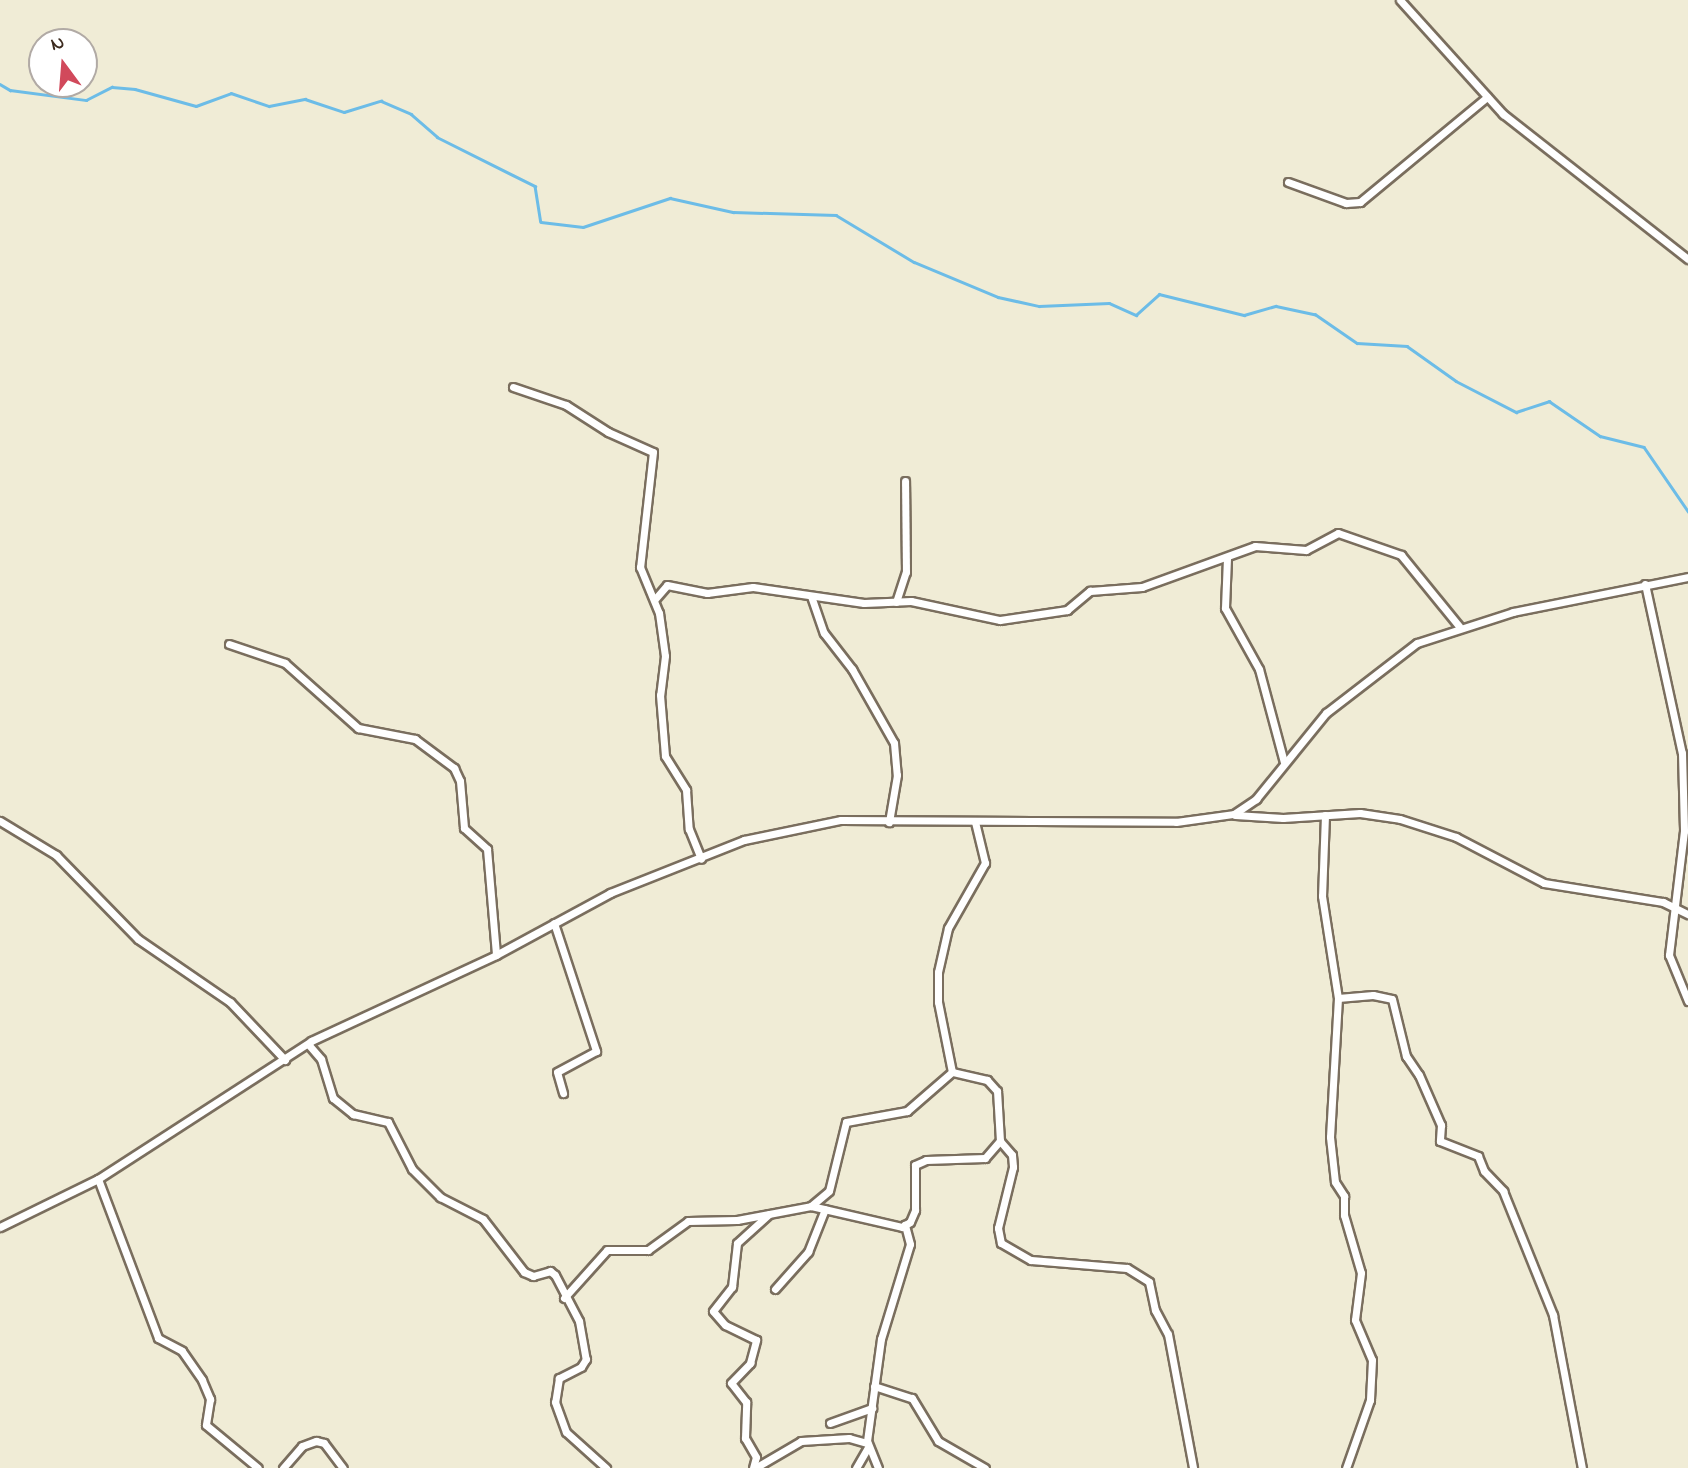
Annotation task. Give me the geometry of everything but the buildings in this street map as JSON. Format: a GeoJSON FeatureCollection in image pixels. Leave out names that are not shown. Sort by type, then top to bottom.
{"type":"FeatureCollection","features":[{"type":"Feature","properties":{"kind":"street"},"geometry":{"type":"LineString","coordinates":[[1400,0],[1487,97],[1524,132],[1688,259]]}},
{"type":"Feature","properties":{"kind":"street"},"geometry":{"type":"LineString","coordinates":[[1288,182],[1346,203],[1360,202],[1487,97]]}},
{"type":"Feature","properties":{"kind":"street"},"geometry":{"type":"LineString","coordinates":[[513,387],[566,405],[608,432],[653,452],[640,558],[655,600],[665,656],[660,695],[665,757],[686,790],[689,829],[701,859]]}},
{"type":"Feature","properties":{"kind":"street"},"geometry":{"type":"LineString","coordinates":[[896,603],[906,572],[905,481]]}},
{"type":"Feature","properties":{"kind":"street"},"geometry":{"type":"LineString","coordinates":[[655,600],[667,585],[707,593],[753,587],[811,596],[896,603],[911,601],[1000,620],[1064,611],[1090,591],[1142,587],[1255,546],[1306,550],[1328,534],[1349,535],[1401,555],[1459,626]]}},
{"type":"Feature","properties":{"kind":"street"},"geometry":{"type":"LineString","coordinates":[[1227,558],[1225,608],[1259,669],[1284,762]]}},
{"type":"Feature","properties":{"kind":"street"},"geometry":{"type":"LineString","coordinates":[[1234,814],[1256,799],[1326,713],[1397,655],[1459,626],[1645,584],[1688,577]]}},
{"type":"Feature","properties":{"kind":"street"},"geometry":{"type":"LineString","coordinates":[[1645,584],[1682,753],[1684,831],[1677,907],[1669,955],[1688,1001]]}},
{"type":"Feature","properties":{"kind":"street"},"geometry":{"type":"LineString","coordinates":[[811,596],[824,634],[852,669],[894,743],[897,775],[889,822]]}},
{"type":"Feature","properties":{"kind":"street"},"geometry":{"type":"LineString","coordinates":[[229,644],[285,663],[358,728],[415,739],[454,768],[460,781],[464,828],[487,849],[496,955]]}},
{"type":"Feature","properties":{"kind":"street"},"geometry":{"type":"LineString","coordinates":[[0,1227],[98,1179],[308,1044],[496,955],[610,893],[755,836],[787,828],[831,821],[1176,822],[1234,814],[1283,818],[1370,814],[1400,819],[1456,837],[1544,883],[1677,907],[1688,914]]}},
{"type":"Feature","properties":{"kind":"street"},"geometry":{"type":"LineString","coordinates":[[1325,815],[1322,896],[1338,998],[1331,1074],[1332,1160],[1361,1273],[1355,1320],[1372,1360],[1370,1400],[1346,1468]]}},
{"type":"Feature","properties":{"kind":"street"},"geometry":{"type":"LineString","coordinates":[[0,821],[56,855],[138,939],[230,1002],[285,1059]]}},
{"type":"Feature","properties":{"kind":"street"},"geometry":{"type":"LineString","coordinates":[[952,1072],[937,981],[952,919],[985,863],[975,822]]}},
{"type":"Feature","properties":{"kind":"street"},"geometry":{"type":"LineString","coordinates":[[554,923],[596,1051],[557,1072],[564,1093]]}},
{"type":"Feature","properties":{"kind":"street"},"geometry":{"type":"LineString","coordinates":[[1338,998],[1373,995],[1392,999],[1406,1056],[1441,1125],[1440,1141],[1478,1156],[1484,1171],[1503,1191],[1553,1315],[1582,1468]]}},
{"type":"Feature","properties":{"kind":"street"},"geometry":{"type":"LineString","coordinates":[[308,1044],[321,1059],[333,1098],[354,1114],[388,1122],[412,1169],[440,1197],[483,1219],[524,1272],[533,1276],[553,1272],[564,1298],[579,1321],[585,1361],[559,1378],[555,1402],[566,1432],[606,1468]]}},
{"type":"Feature","properties":{"kind":"street"},"geometry":{"type":"LineString","coordinates":[[856,1468],[868,1445],[881,1339],[908,1258],[910,1244],[905,1225],[915,1210],[915,1166],[926,1160],[985,1158],[995,1153],[1000,1141],[995,1085],[952,1072]]}},
{"type":"Feature","properties":{"kind":"street"},"geometry":{"type":"LineString","coordinates":[[811,1206],[829,1191],[846,1122],[907,1111],[952,1072]]}},
{"type":"Feature","properties":{"kind":"street"},"geometry":{"type":"LineString","coordinates":[[1000,1141],[1012,1155],[1013,1167],[998,1228],[1001,1243],[1031,1260],[1127,1268],[1149,1282],[1155,1310],[1168,1334],[1193,1468]]}},
{"type":"Feature","properties":{"kind":"street"},"geometry":{"type":"LineString","coordinates":[[98,1179],[158,1338],[182,1351],[202,1380],[210,1402],[206,1425],[258,1468]]}},
{"type":"Feature","properties":{"kind":"street"},"geometry":{"type":"LineString","coordinates":[[564,1298],[607,1250],[648,1250],[688,1221],[737,1220],[811,1206],[905,1225]]}},
{"type":"Feature","properties":{"kind":"street"},"geometry":{"type":"LineString","coordinates":[[775,1289],[808,1252],[825,1209]]}},
{"type":"Feature","properties":{"kind":"street"},"geometry":{"type":"LineString","coordinates":[[754,1468],[756,1457],[745,1438],[746,1402],[731,1383],[751,1363],[756,1340],[725,1325],[713,1311],[732,1287],[737,1243],[769,1214]]}},
{"type":"Feature","properties":{"kind":"street"},"geometry":{"type":"LineString","coordinates":[[874,1386],[912,1398],[939,1443],[985,1468]]}},
{"type":"Feature","properties":{"kind":"street"},"geometry":{"type":"LineString","coordinates":[[830,1423],[872,1408]]}},
{"type":"Feature","properties":{"kind":"street"},"geometry":{"type":"LineString","coordinates":[[754,1468],[800,1441],[849,1438],[868,1445],[878,1468]]}},
{"type":"Feature","properties":{"kind":"street"},"geometry":{"type":"LineString","coordinates":[[284,1468],[302,1446],[316,1441],[324,1443],[343,1468]]}},
{"type":"Feature","properties":{"kind":"waterway"},"geometry":{"type":"LineString","coordinates":[[0,84],[10,90],[86,100],[112,87],[135,89],[196,106],[231,93],[269,106],[305,99],[344,112],[381,101],[411,114],[437,137],[535,186],[541,222],[583,227],[670,198],[733,212],[836,215],[914,262],[998,297],[1039,306],[1109,303],[1136,315],[1159,294],[1244,315],[1276,306],[1315,314],[1357,343],[1407,346],[1456,381],[1516,412],[1549,401],[1600,436],[1644,447],[1688,511]]}}]}
